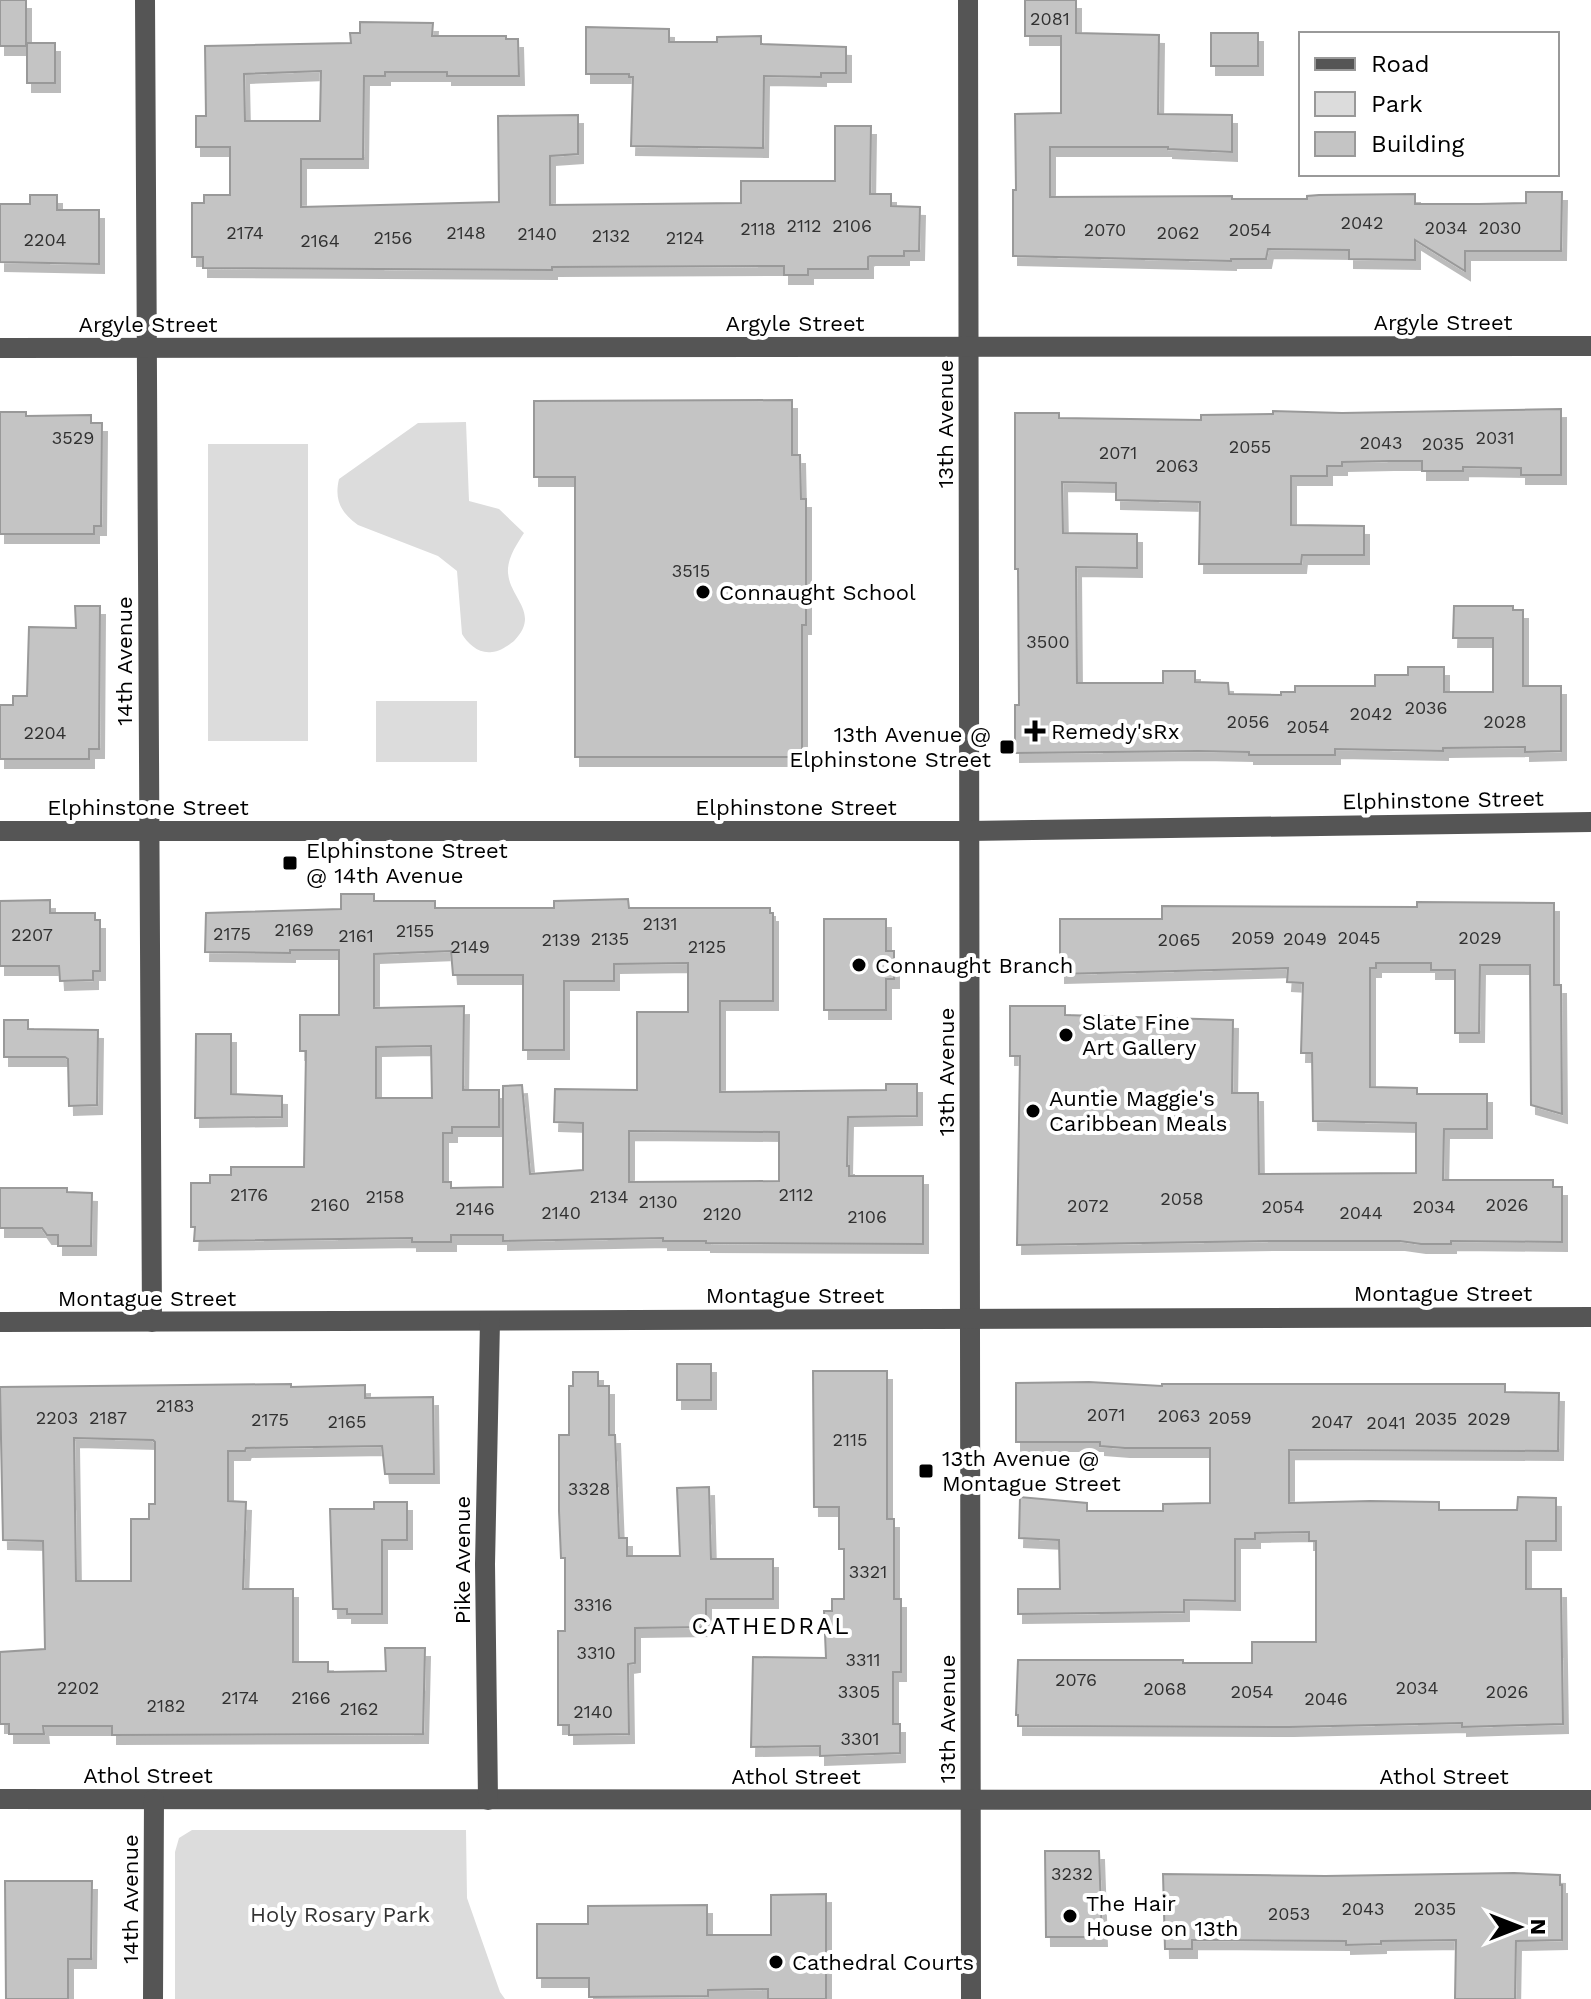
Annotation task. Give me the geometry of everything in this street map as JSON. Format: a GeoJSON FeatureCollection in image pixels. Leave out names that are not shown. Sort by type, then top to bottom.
{"type":"FeatureCollection","features":[{"type":"Feature","properties":{"kind":"street","name":"14th Avenue"},"geometry":{"type":"LineString","coordinates":[[145,0],[152,1322]]}},
{"type":"Feature","properties":{"kind":"street","name":"13th Avenue"},"geometry":{"type":"LineString","coordinates":[[968,0],[971,1999]]}},
{"type":"Feature","properties":{"kind":"street","name":"Argyle Street"},"geometry":{"type":"LineString","coordinates":[[0,348],[1591,346]]}},
{"type":"Feature","properties":{"kind":"street","name":"Elphinstone Street"},"geometry":{"type":"LineString","coordinates":[[0,831],[969,831],[1591,822]]}},
{"type":"Feature","properties":{"kind":"street","name":"Montague Street"},"geometry":{"type":"LineString","coordinates":[[0,1322],[1591,1317]]}},
{"type":"Feature","properties":{"kind":"street","name":"Pike Avenue"},"geometry":{"type":"LineString","coordinates":[[488,1800],[485,1564],[490,1321]]}},
{"type":"Feature","properties":{"kind":"street","name":"Athol Street"},"geometry":{"type":"LineString","coordinates":[[0,1799],[1591,1800]]}},
{"type":"Feature","properties":{"kind":"street","name":"14th Avenue"},"geometry":{"type":"LineString","coordinates":[[153,1999],[154,1799]]}},
{"type":"Feature","properties":{"kind":"green space"},"geometry":{"type":"Polygon","coordinates":[[[466,422],[469,501],[499,509],[524,533],[511,557],[508,573],[522,606],[525,622],[514,641],[495,652],[478,650],[462,634],[457,571],[438,556],[358,525],[343,511],[337,493],[339,479],[418,423],[466,422]]]}},
{"type":"Feature","properties":{"kind":"green space"},"geometry":{"type":"Polygon","coordinates":[[[208,444],[308,444],[308,741],[208,741],[208,444]]]}},
{"type":"Feature","properties":{"kind":"green space"},"geometry":{"type":"Polygon","coordinates":[[[376,701],[477,701],[477,762],[376,762],[376,701]]]}},
{"type":"Feature","properties":{"kind":"green space","name":"Holy Rosary Park"},"geometry":{"type":"Polygon","coordinates":[[[192,1830],[466,1830],[467,1898],[505,1999],[175,1999],[175,1852],[179,1838],[192,1830]]]}},
{"type":"Feature","properties":{"kind":"building"},"geometry":{"type":"Polygon","coordinates":[[[0,0],[26,0],[26,46],[0,46],[0,0]]]}},
{"type":"Feature","properties":{"kind":"building"},"geometry":{"type":"Polygon","coordinates":[[[1025,0],[1076,0],[1076,33],[1159,35],[1158,114],[1232,115],[1232,152],[1168,147],[1050,147],[1050,197],[1232,196],[1232,199],[1307,199],[1307,196],[1319,195],[1415,194],[1415,204],[1479,204],[1526,203],[1526,192],[1562,192],[1561,251],[1465,251],[1465,271],[1415,240],[1415,260],[1349,259],[1349,250],[1268,249],[1266,259],[1231,261],[1013,256],[1015,114],[1061,113],[1061,36],[1025,36],[1025,0]]]}},
{"type":"Feature","properties":{"kind":"building"},"geometry":{"type":"Polygon","coordinates":[[[360,22],[433,23],[432,36],[506,36],[506,39],[518,39],[519,76],[385,72],[385,76],[364,76],[363,159],[301,159],[301,207],[499,202],[498,116],[578,115],[578,154],[550,156],[550,205],[741,203],[741,181],[835,181],[835,126],[871,126],[870,194],[891,194],[891,206],[920,207],[919,251],[904,251],[904,256],[870,256],[868,269],[808,269],[808,275],[784,275],[784,266],[552,267],[552,270],[203,268],[203,257],[192,257],[192,203],[204,203],[204,195],[230,195],[230,147],[196,147],[196,116],[206,116],[205,46],[351,43],[350,33],[360,33],[360,22]],[[321,71],[244,74],[245,121],[320,121],[321,71]]]}},
{"type":"Feature","properties":{"kind":"building"},"geometry":{"type":"Polygon","coordinates":[[[586,27],[669,29],[669,42],[717,42],[717,37],[761,36],[761,44],[846,47],[846,73],[821,73],[821,77],[764,76],[763,148],[631,146],[633,77],[629,74],[586,74],[586,27]]]}},
{"type":"Feature","properties":{"kind":"building"},"geometry":{"type":"Polygon","coordinates":[[[1211,33],[1258,33],[1258,66],[1211,66],[1211,33]]]}},
{"type":"Feature","properties":{"kind":"building"},"geometry":{"type":"Polygon","coordinates":[[[27,43],[55,43],[55,83],[27,83],[27,43]]]}},
{"type":"Feature","properties":{"kind":"building"},"geometry":{"type":"Polygon","coordinates":[[[30,195],[57,195],[57,210],[99,210],[99,264],[0,262],[0,204],[30,204],[30,195]]]}},
{"type":"Feature","properties":{"kind":"building"},"geometry":{"type":"Polygon","coordinates":[[[792,400],[792,455],[800,455],[801,499],[806,499],[802,757],[575,757],[575,477],[534,477],[534,401],[792,400]]]}},
{"type":"Feature","properties":{"kind":"building"},"geometry":{"type":"Polygon","coordinates":[[[1561,409],[1561,475],[1521,475],[1521,468],[1463,467],[1463,471],[1422,471],[1422,461],[1389,461],[1342,462],[1342,466],[1327,466],[1327,476],[1291,476],[1291,525],[1364,526],[1364,555],[1302,555],[1301,564],[1199,564],[1200,502],[1116,500],[1116,483],[1062,482],[1063,533],[1137,534],[1137,568],[1076,567],[1077,683],[1163,683],[1163,671],[1195,671],[1195,682],[1228,683],[1229,694],[1281,695],[1281,692],[1295,692],[1295,686],[1375,686],[1375,675],[1408,675],[1408,667],[1444,667],[1444,692],[1493,692],[1493,638],[1453,638],[1454,606],[1513,606],[1513,610],[1523,610],[1523,686],[1561,686],[1561,751],[1525,752],[1525,747],[1443,748],[1443,751],[1335,749],[1335,755],[1249,755],[1249,752],[1198,751],[1015,753],[1015,705],[1019,705],[1015,413],[1059,413],[1059,418],[1201,420],[1201,415],[1273,414],[1273,411],[1342,413],[1561,409]]]}},
{"type":"Feature","properties":{"kind":"building"},"geometry":{"type":"Polygon","coordinates":[[[0,412],[26,412],[26,416],[91,415],[91,423],[102,423],[101,526],[94,526],[94,534],[0,534],[0,412]]]}},
{"type":"Feature","properties":{"kind":"building"},"geometry":{"type":"Polygon","coordinates":[[[75,606],[100,606],[99,749],[89,749],[89,759],[0,759],[0,705],[13,705],[13,696],[27,696],[29,627],[76,628],[75,606]]]}},
{"type":"Feature","properties":{"kind":"building"},"geometry":{"type":"Polygon","coordinates":[[[341,894],[374,894],[374,901],[435,901],[435,908],[554,908],[554,901],[628,899],[629,908],[770,908],[770,913],[773,913],[773,1001],[720,1001],[720,1092],[886,1090],[886,1084],[917,1084],[917,1116],[848,1117],[847,1166],[849,1176],[923,1176],[923,1244],[706,1243],[663,1241],[663,1238],[503,1241],[503,1235],[451,1235],[451,1242],[412,1242],[412,1238],[194,1241],[191,1183],[210,1183],[210,1175],[231,1175],[231,1167],[304,1167],[306,1051],[300,1051],[300,1015],[339,1015],[339,950],[205,952],[206,913],[341,909],[341,894]],[[451,951],[374,954],[374,1008],[464,1006],[463,1090],[499,1090],[499,1127],[452,1127],[452,1133],[443,1133],[443,1182],[451,1182],[451,1188],[503,1187],[503,1086],[522,1085],[530,1174],[583,1170],[583,1123],[554,1122],[555,1089],[637,1090],[637,1012],[688,1012],[688,963],[614,964],[614,981],[564,981],[564,1050],[523,1050],[523,975],[453,975],[451,951]],[[431,1046],[376,1047],[376,1098],[432,1098],[431,1046]],[[629,1131],[629,1182],[779,1181],[779,1132],[629,1131]]]}},
{"type":"Feature","properties":{"kind":"building"},"geometry":{"type":"Polygon","coordinates":[[[50,900],[50,913],[95,913],[95,920],[100,920],[100,971],[93,971],[93,980],[60,981],[59,966],[0,966],[0,901],[50,900]]]}},
{"type":"Feature","properties":{"kind":"building"},"geometry":{"type":"Polygon","coordinates":[[[1417,902],[1554,903],[1554,985],[1561,985],[1562,1114],[1531,1105],[1530,965],[1480,965],[1479,1033],[1455,1033],[1455,970],[1431,970],[1431,963],[1376,963],[1376,968],[1370,968],[1370,1087],[1417,1088],[1417,1094],[1487,1094],[1487,1129],[1444,1129],[1443,1180],[1553,1180],[1553,1187],[1562,1187],[1562,1242],[1451,1241],[1451,1244],[1421,1244],[1400,1241],[1269,1241],[1017,1245],[1020,1056],[1010,1056],[1010,1006],[1065,1006],[1065,1015],[1233,1020],[1232,1093],[1258,1093],[1259,1174],[1416,1173],[1416,1123],[1313,1121],[1312,1053],[1301,1053],[1303,983],[1287,982],[1288,968],[1060,974],[1060,919],[1162,919],[1162,906],[1417,907],[1417,902]]]}},
{"type":"Feature","properties":{"kind":"building","name":"Connaught Branch"},"geometry":{"type":"Polygon","coordinates":[[[824,919],[886,919],[886,951],[894,951],[894,979],[886,979],[886,1010],[824,1010],[824,919]]]}},
{"type":"Feature","properties":{"kind":"building"},"geometry":{"type":"Polygon","coordinates":[[[4,1020],[28,1020],[28,1029],[98,1030],[97,1105],[69,1106],[68,1059],[65,1057],[4,1057],[4,1020]]]}},
{"type":"Feature","properties":{"kind":"building"},"geometry":{"type":"Polygon","coordinates":[[[196,1034],[231,1034],[231,1094],[282,1096],[282,1117],[195,1118],[196,1034]]]}},
{"type":"Feature","properties":{"kind":"building"},"geometry":{"type":"Polygon","coordinates":[[[0,1188],[67,1188],[67,1192],[92,1193],[91,1246],[58,1246],[58,1235],[47,1235],[42,1228],[0,1228],[0,1188]]]}},
{"type":"Feature","properties":{"kind":"building"},"geometry":{"type":"Polygon","coordinates":[[[677,1364],[711,1364],[711,1400],[677,1400],[677,1364]]]}},
{"type":"Feature","properties":{"kind":"building"},"geometry":{"type":"Polygon","coordinates":[[[813,1371],[887,1371],[887,1519],[894,1519],[894,1599],[901,1599],[901,1672],[893,1672],[893,1724],[900,1724],[900,1753],[820,1756],[820,1746],[751,1747],[753,1657],[826,1658],[824,1611],[832,1611],[832,1599],[844,1599],[844,1549],[839,1549],[839,1507],[814,1507],[813,1371]]]}},
{"type":"Feature","properties":{"kind":"building"},"geometry":{"type":"Polygon","coordinates":[[[573,1372],[598,1372],[598,1386],[609,1386],[609,1435],[615,1435],[619,1538],[627,1538],[627,1556],[680,1556],[677,1488],[709,1487],[711,1559],[773,1559],[773,1599],[706,1599],[706,1627],[635,1628],[635,1663],[628,1664],[629,1734],[569,1735],[569,1725],[558,1725],[558,1631],[565,1631],[559,1435],[569,1435],[569,1386],[573,1386],[573,1372]]]}},
{"type":"Feature","properties":{"kind":"building"},"geometry":{"type":"Polygon","coordinates":[[[1089,1382],[1162,1386],[1505,1384],[1505,1392],[1559,1393],[1558,1451],[1289,1450],[1289,1503],[1439,1502],[1439,1510],[1517,1510],[1518,1497],[1556,1498],[1556,1541],[1526,1541],[1526,1589],[1561,1589],[1563,1724],[1462,1727],[1462,1723],[1289,1727],[1018,1726],[1018,1660],[1252,1663],[1252,1642],[1316,1642],[1316,1541],[1309,1541],[1309,1532],[1255,1533],[1255,1539],[1235,1539],[1235,1601],[1184,1600],[1184,1612],[1018,1614],[1018,1589],[1060,1589],[1059,1540],[1019,1538],[1020,1497],[1087,1503],[1087,1511],[1163,1511],[1163,1504],[1210,1503],[1210,1448],[1125,1448],[1100,1446],[1100,1442],[1016,1442],[1016,1383],[1089,1382]]]}},
{"type":"Feature","properties":{"kind":"building"},"geometry":{"type":"Polygon","coordinates":[[[365,1385],[365,1398],[433,1397],[434,1474],[385,1474],[382,1446],[246,1448],[245,1451],[228,1451],[228,1501],[246,1502],[243,1589],[293,1589],[293,1662],[328,1662],[328,1672],[386,1671],[385,1648],[425,1648],[423,1734],[112,1735],[112,1726],[43,1726],[44,1734],[9,1734],[9,1724],[0,1724],[0,1652],[45,1649],[43,1541],[3,1540],[0,1387],[365,1385]],[[74,1438],[76,1581],[131,1581],[131,1519],[149,1519],[149,1504],[155,1504],[153,1440],[74,1438]]]}},
{"type":"Feature","properties":{"kind":"building"},"geometry":{"type":"Polygon","coordinates":[[[374,1502],[407,1502],[407,1540],[382,1540],[382,1614],[347,1614],[347,1609],[333,1609],[330,1509],[374,1509],[374,1502]]]}},
{"type":"Feature","properties":{"kind":"building"},"geometry":{"type":"Polygon","coordinates":[[[1045,1851],[1099,1851],[1102,1937],[1046,1937],[1045,1851]]]}},
{"type":"Feature","properties":{"kind":"building"},"geometry":{"type":"Polygon","coordinates":[[[1163,1874],[1325,1876],[1560,1875],[1562,1885],[1562,1940],[1516,1941],[1515,1999],[1455,1999],[1456,1940],[1381,1941],[1381,1944],[1346,1945],[1346,1941],[1192,1940],[1192,1949],[1165,1949],[1163,1874]]]}},
{"type":"Feature","properties":{"kind":"building"},"geometry":{"type":"Polygon","coordinates":[[[5,1881],[92,1881],[91,1959],[68,1959],[68,1999],[6,1999],[5,1881]]]}},
{"type":"Feature","properties":{"kind":"building"},"geometry":{"type":"Polygon","coordinates":[[[826,1894],[826,1999],[768,1999],[768,1989],[708,1990],[708,1996],[589,1997],[589,1978],[537,1978],[537,1924],[588,1924],[588,1906],[707,1905],[707,1935],[771,1935],[771,1895],[826,1894]]]}},
{"type":"Feature","properties":{"kind":"place","name":"Connaught School"},"geometry":{"type":"Point","coordinates":[703,592]}},
{"type":"Feature","properties":{"kind":"place","name":"Remedy'sRx"},"geometry":{"type":"Point","coordinates":[1035,731]}},
{"type":"Feature","properties":{"kind":"place","name":"13th Avenue @ Elphinstone Street"},"geometry":{"type":"Point","coordinates":[1007,747]}},
{"type":"Feature","properties":{"kind":"place","name":"Elphinstone Street @ 14th Avenue"},"geometry":{"type":"Point","coordinates":[290,863]}},
{"type":"Feature","properties":{"kind":"place","name":"Connaught Branch"},"geometry":{"type":"Point","coordinates":[859,965]}},
{"type":"Feature","properties":{"kind":"place","name":"Slate Fine Art Gallery"},"geometry":{"type":"Point","coordinates":[1066,1035]}},
{"type":"Feature","properties":{"kind":"place","name":"Auntie Maggie's Caribbean Meals"},"geometry":{"type":"Point","coordinates":[1033,1111]}},
{"type":"Feature","properties":{"kind":"place","name":"13th Avenue @ Montague Street"},"geometry":{"type":"Point","coordinates":[926,1471]}},
{"type":"Feature","properties":{"kind":"place","name":"The Hair House on 13th"},"geometry":{"type":"Point","coordinates":[1070,1916]}},
{"type":"Feature","properties":{"kind":"place","name":"Cathedral Courts"},"geometry":{"type":"Point","coordinates":[776,1962]}},
{"type":"Feature","properties":{"kind":"district","name":"CATHEDRAL"},"geometry":{"type":"Point","coordinates":[771,1626]}}]}
